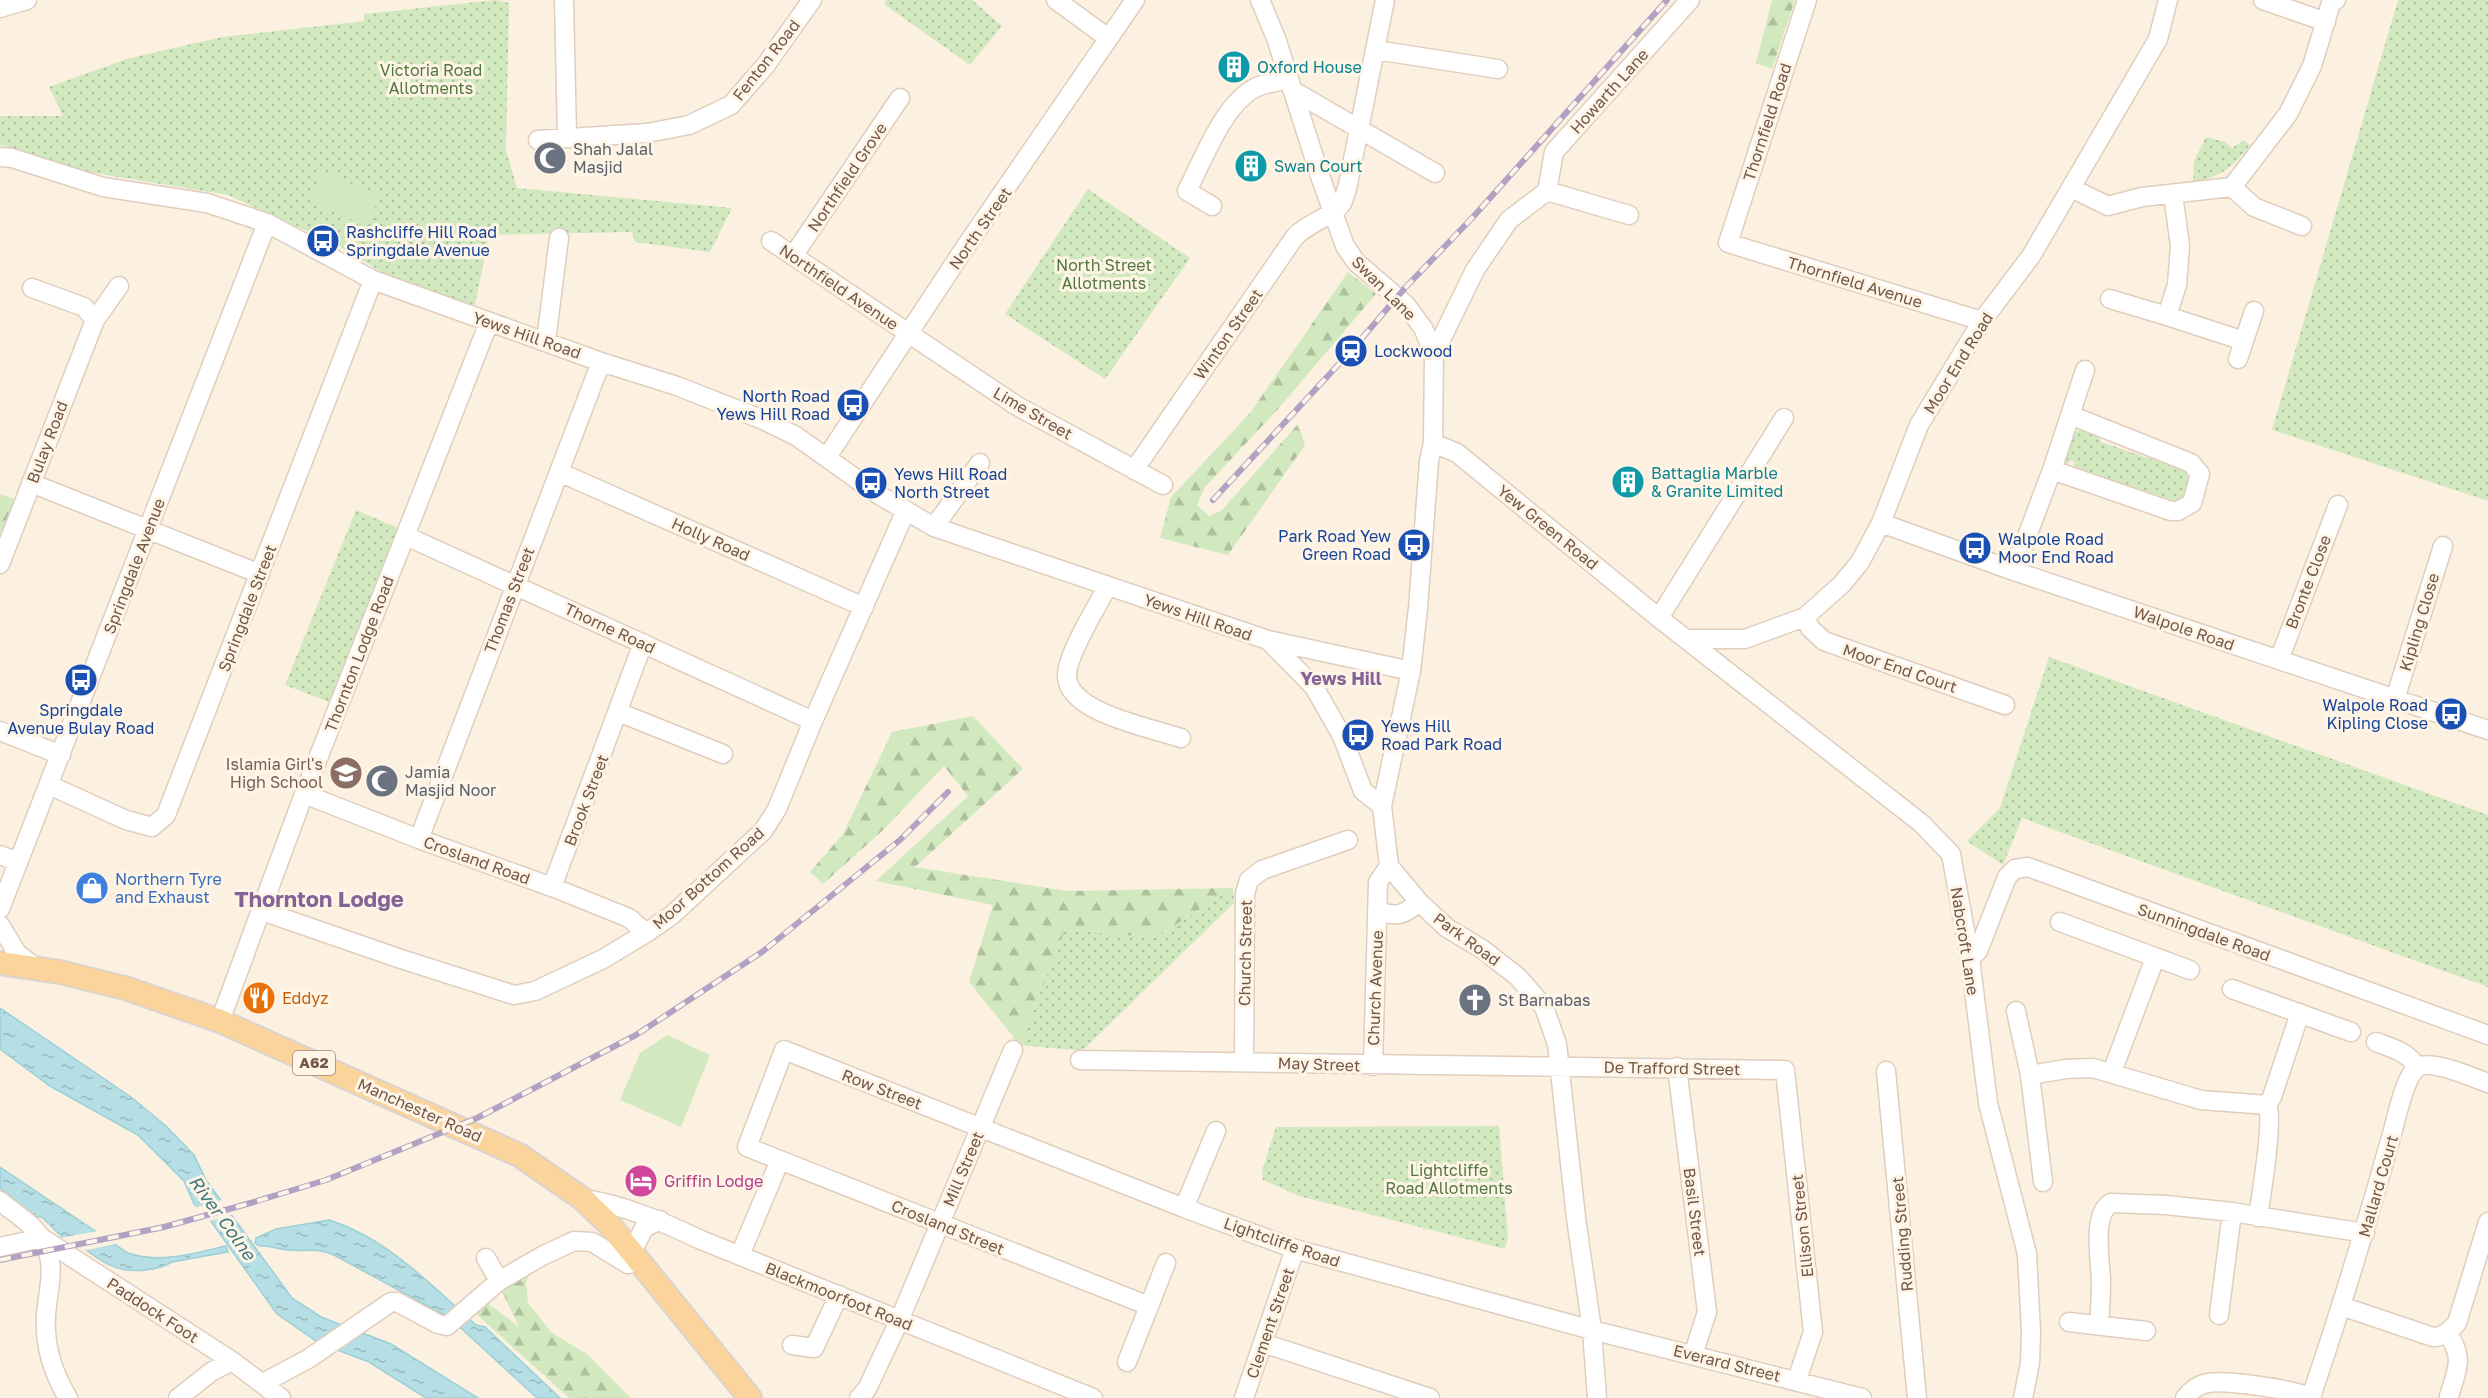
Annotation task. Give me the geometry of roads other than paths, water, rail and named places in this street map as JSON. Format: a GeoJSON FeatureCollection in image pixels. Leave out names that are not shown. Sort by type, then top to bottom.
{"type":"FeatureCollection","features":[{"type":"Feature","properties":{"kind":"main road","name":"Manchester Road"},"geometry":{"type":"LineString","coordinates":[[0,963],[36,968],[124,988],[220,1021],[519,1155],[583,1199],[608,1223],[750,1398]]}},
{"type":"Feature","properties":{"kind":"street"},"geometry":{"type":"LineString","coordinates":[[0,8],[27,0]]}},
{"type":"Feature","properties":{"kind":"street"},"geometry":{"type":"LineString","coordinates":[[564,0],[567,137]]}},
{"type":"Feature","properties":{"kind":"street","name":"Fenton Road"},"geometry":{"type":"LineString","coordinates":[[538,140],[647,133],[689,125],[731,105],[765,66],[812,0]]}},
{"type":"Feature","properties":{"kind":"street"},"geometry":{"type":"LineString","coordinates":[[1056,0],[1108,38]]}},
{"type":"Feature","properties":{"kind":"street","name":"North Street"},"geometry":{"type":"LineString","coordinates":[[827,457],[1135,0]]}},
{"type":"Feature","properties":{"kind":"street","name":"Swan Lane"},"geometry":{"type":"LineString","coordinates":[[1260,0],[1342,240],[1356,262],[1406,305],[1423,328],[1434,354],[1433,443]]}},
{"type":"Feature","properties":{"kind":"street"},"geometry":{"type":"LineString","coordinates":[[1332,210],[1342,204],[1347,189],[1385,0]]}},
{"type":"Feature","properties":{"kind":"street","name":"Howarth Lane"},"geometry":{"type":"LineString","coordinates":[[1547,191],[1554,152],[1690,0]]}},
{"type":"Feature","properties":{"kind":"street","name":"Thornfield Road"},"geometry":{"type":"LineString","coordinates":[[1728,243],[1807,0]]}},
{"type":"Feature","properties":{"kind":"street","name":"Moor End Road"},"geometry":{"type":"LineString","coordinates":[[1688,639],[1745,639],[1805,617],[1842,584],[1860,562],[1881,523],[1920,425],[1982,321],[2031,256],[2158,39],[2168,0]]}},
{"type":"Feature","properties":{"kind":"street"},"geometry":{"type":"LineString","coordinates":[[2263,0],[2326,22]]}},
{"type":"Feature","properties":{"kind":"street"},"geometry":{"type":"LineString","coordinates":[[2071,188],[2108,206],[2142,197],[2232,187],[2288,114],[2312,66],[2331,3],[2336,0]]}},
{"type":"Feature","properties":{"kind":"street"},"geometry":{"type":"LineString","coordinates":[[1376,50],[1498,69]]}},
{"type":"Feature","properties":{"kind":"street"},"geometry":{"type":"LineString","coordinates":[[1212,206],[1187,191],[1235,104],[1256,87],[1290,85],[1358,129],[1435,173]]}},
{"type":"Feature","properties":{"kind":"street","name":"Northfield Grove"},"geometry":{"type":"LineString","coordinates":[[793,256],[900,98]]}},
{"type":"Feature","properties":{"kind":"street","name":"Yews Hill Road"},"geometry":{"type":"LineString","coordinates":[[0,157],[12,158],[103,187],[207,203],[267,223],[372,280],[601,362],[677,386],[755,416],[796,436],[879,495],[934,527],[1268,640],[1314,687],[1342,736],[1363,791],[1382,806]]}},
{"type":"Feature","properties":{"kind":"street"},"geometry":{"type":"LineString","coordinates":[[2232,187],[2254,207],[2302,226]]}},
{"type":"Feature","properties":{"kind":"street"},"geometry":{"type":"LineString","coordinates":[[1434,354],[1474,270],[1509,220],[1547,191],[1629,215]]}},
{"type":"Feature","properties":{"kind":"street"},"geometry":{"type":"LineString","coordinates":[[2167,316],[2177,285],[2180,246],[2173,194]]}},
{"type":"Feature","properties":{"kind":"street","name":"Winton Street"},"geometry":{"type":"LineString","coordinates":[[1134,470],[1294,238],[1301,229],[1323,219],[1332,210]]}},
{"type":"Feature","properties":{"kind":"street","name":"Springdale Avenue"},"geometry":{"type":"LineString","coordinates":[[0,909],[267,223]]}},
{"type":"Feature","properties":{"kind":"street"},"geometry":{"type":"LineString","coordinates":[[546,341],[559,238]]}},
{"type":"Feature","properties":{"kind":"street","name":"Northfield Avenue"},"geometry":{"type":"LineString","coordinates":[[771,241],[908,334]]}},
{"type":"Feature","properties":{"kind":"street","name":"Thornfield Avenue"},"geometry":{"type":"LineString","coordinates":[[1728,243],[1982,321]]}},
{"type":"Feature","properties":{"kind":"street","name":"Springdale Street"},"geometry":{"type":"LineString","coordinates":[[49,785],[126,820],[152,827],[166,815],[372,280]]}},
{"type":"Feature","properties":{"kind":"street","name":"Bulay Road"},"geometry":{"type":"LineString","coordinates":[[0,564],[95,320],[119,286]]}},
{"type":"Feature","properties":{"kind":"street"},"geometry":{"type":"LineString","coordinates":[[32,288],[84,307],[95,320]]}},
{"type":"Feature","properties":{"kind":"street"},"geometry":{"type":"LineString","coordinates":[[2110,300],[2244,341]]}},
{"type":"Feature","properties":{"kind":"street"},"geometry":{"type":"LineString","coordinates":[[2238,359],[2254,311]]}},
{"type":"Feature","properties":{"kind":"street","name":"Thornton Lodge Road"},"geometry":{"type":"LineString","coordinates":[[220,1021],[304,794],[489,322]]}},
{"type":"Feature","properties":{"kind":"street","name":"Lime Street"},"geometry":{"type":"LineString","coordinates":[[908,334],[1017,406],[1163,485]]}},
{"type":"Feature","properties":{"kind":"street","name":"Thomas Street"},"geometry":{"type":"LineString","coordinates":[[419,839],[601,362]]}},
{"type":"Feature","properties":{"kind":"street"},"geometry":{"type":"LineString","coordinates":[[2014,571],[2052,470],[2085,370]]}},
{"type":"Feature","properties":{"kind":"street"},"geometry":{"type":"LineString","coordinates":[[2052,470],[2171,510],[2178,511],[2192,503],[2200,474],[2191,463],[2070,415]]}},
{"type":"Feature","properties":{"kind":"street"},"geometry":{"type":"LineString","coordinates":[[1659,618],[1784,418]]}},
{"type":"Feature","properties":{"kind":"street"},"geometry":{"type":"LineString","coordinates":[[1389,866],[1382,806],[1411,671],[1433,443]]}},
{"type":"Feature","properties":{"kind":"street","name":"Yew Green Road"},"geometry":{"type":"LineString","coordinates":[[1433,443],[1457,453],[1659,618]]}},
{"type":"Feature","properties":{"kind":"street"},"geometry":{"type":"LineString","coordinates":[[934,527],[980,463]]}},
{"type":"Feature","properties":{"kind":"street","name":"Holly Road"},"geometry":{"type":"LineString","coordinates":[[559,472],[864,607]]}},
{"type":"Feature","properties":{"kind":"street"},"geometry":{"type":"LineString","coordinates":[[31,483],[260,574]]}},
{"type":"Feature","properties":{"kind":"street","name":"Bronte Close"},"geometry":{"type":"LineString","coordinates":[[2279,660],[2338,505]]}},
{"type":"Feature","properties":{"kind":"street","name":"Moor Bottom Road"},"geometry":{"type":"LineString","coordinates":[[262,911],[400,959],[514,995],[535,991],[603,959],[646,933],[672,915],[764,831],[777,809],[813,721],[906,510]]}},
{"type":"Feature","properties":{"kind":"street","name":"Walpole Road"},"geometry":{"type":"LineString","coordinates":[[1881,523],[2014,571],[2487,728]]}},
{"type":"Feature","properties":{"kind":"street","name":"Thorne Road"},"geometry":{"type":"LineString","coordinates":[[406,536],[813,721]]}},
{"type":"Feature","properties":{"kind":"street","name":"Kipling Close"},"geometry":{"type":"LineString","coordinates":[[2395,699],[2443,546]]}},
{"type":"Feature","properties":{"kind":"street"},"geometry":{"type":"LineString","coordinates":[[1108,586],[1071,658],[1067,675],[1071,687],[1078,699],[1092,708],[1112,717],[1182,738]]}},
{"type":"Feature","properties":{"kind":"street","name":"Moor End Court"},"geometry":{"type":"LineString","coordinates":[[1805,617],[1810,628],[1824,641],[2005,705]]}},
{"type":"Feature","properties":{"kind":"street","name":"Nabcroft Lane"},"geometry":{"type":"LineString","coordinates":[[1659,618],[1921,823],[1951,854],[1970,958],[1988,1103],[2026,1254],[2031,1332],[2030,1363],[2023,1398]]}},
{"type":"Feature","properties":{"kind":"street"},"geometry":{"type":"LineString","coordinates":[[1268,640],[1411,671]]}},
{"type":"Feature","properties":{"kind":"street","name":"Brook Street"},"geometry":{"type":"LineString","coordinates":[[552,887],[643,643]]}},
{"type":"Feature","properties":{"kind":"street"},"geometry":{"type":"LineString","coordinates":[[618,712],[723,754]]}},
{"type":"Feature","properties":{"kind":"street"},"geometry":{"type":"LineString","coordinates":[[0,731],[61,755]]}},
{"type":"Feature","properties":{"kind":"street","name":"Crosland Road"},"geometry":{"type":"LineString","coordinates":[[304,794],[629,918],[646,933]]}},
{"type":"Feature","properties":{"kind":"street","name":"Church Street"},"geometry":{"type":"LineString","coordinates":[[1244,1062],[1245,894],[1249,880],[1262,870],[1348,840]]}},
{"type":"Feature","properties":{"kind":"street"},"geometry":{"type":"LineString","coordinates":[[0,855],[18,862]]}},
{"type":"Feature","properties":{"kind":"street","name":"Park Road"},"geometry":{"type":"LineString","coordinates":[[1389,866],[1419,902],[1447,928],[1482,948],[1518,977],[1544,1007],[1557,1044],[1558,1067],[1592,1330],[1597,1398]]}},
{"type":"Feature","properties":{"kind":"street","name":"Church Avenue"},"geometry":{"type":"LineString","coordinates":[[1373,1065],[1378,882],[1389,866]]}},
{"type":"Feature","properties":{"kind":"street","name":"Sunningdale Road"},"geometry":{"type":"LineString","coordinates":[[1970,958],[1978,951],[2007,877],[2015,869],[2028,867],[2488,1035]]}},
{"type":"Feature","properties":{"kind":"street","name":"Church Avenue"},"geometry":{"type":"LineString","coordinates":[[1377,911],[1393,916],[1407,912],[1419,902]]}},
{"type":"Feature","properties":{"kind":"street"},"geometry":{"type":"LineString","coordinates":[[2060,922],[2190,970]]}},
{"type":"Feature","properties":{"kind":"street"},"geometry":{"type":"LineString","coordinates":[[0,926],[17,952],[36,968]]}},
{"type":"Feature","properties":{"kind":"street"},"geometry":{"type":"LineString","coordinates":[[2112,1072],[2155,958]]}},
{"type":"Feature","properties":{"kind":"street"},"geometry":{"type":"LineString","coordinates":[[2232,989],[2351,1032]]}},
{"type":"Feature","properties":{"kind":"street"},"geometry":{"type":"LineString","coordinates":[[2016,1011],[2030,1075],[2043,1182]]}},
{"type":"Feature","properties":{"kind":"street"},"geometry":{"type":"LineString","coordinates":[[2267,1105],[2272,1097],[2300,1013]]}},
{"type":"Feature","properties":{"kind":"street"},"geometry":{"type":"LineString","coordinates":[[2376,1042],[2402,1052],[2412,1059],[2417,1067],[2431,1065],[2488,1083]]}},
{"type":"Feature","properties":{"kind":"street","name":"Row Street"},"geometry":{"type":"LineString","coordinates":[[747,1147],[784,1050],[980,1127]]}},
{"type":"Feature","properties":{"kind":"street","name":"Mill Street"},"geometry":{"type":"LineString","coordinates":[[859,1398],[867,1389],[899,1321],[1013,1050]]}},
{"type":"Feature","properties":{"kind":"street","name":"May Street"},"geometry":{"type":"LineString","coordinates":[[1080,1060],[1558,1067]]}},
{"type":"Feature","properties":{"kind":"street","name":"De Trafford Street"},"geometry":{"type":"LineString","coordinates":[[1558,1067],[1785,1070]]}},
{"type":"Feature","properties":{"kind":"street","name":"Basil Street"},"geometry":{"type":"LineString","coordinates":[[1677,1067],[1707,1312],[1693,1355]]}},
{"type":"Feature","properties":{"kind":"street","name":"Mallard Court"},"geometry":{"type":"LineString","coordinates":[[2312,1398],[2365,1233],[2403,1093],[2417,1067]]}},
{"type":"Feature","properties":{"kind":"street"},"geometry":{"type":"LineString","coordinates":[[2030,1075],[2066,1069],[2093,1068],[2201,1100],[2267,1105]]}},
{"type":"Feature","properties":{"kind":"street","name":"Ellison Street"},"geometry":{"type":"LineString","coordinates":[[1785,1070],[1814,1332],[1797,1380]]}},
{"type":"Feature","properties":{"kind":"street","name":"Rudding Street"},"geometry":{"type":"LineString","coordinates":[[1886,1071],[1917,1398]]}},
{"type":"Feature","properties":{"kind":"street"},"geometry":{"type":"LineString","coordinates":[[2258,1217],[2269,1127],[2270,1110],[2267,1105]]}},
{"type":"Feature","properties":{"kind":"street","name":"Lightcliffe Road"},"geometry":{"type":"LineString","coordinates":[[980,1127],[1184,1208],[1295,1249],[1592,1330]]}},
{"type":"Feature","properties":{"kind":"street"},"geometry":{"type":"LineString","coordinates":[[1184,1208],[1216,1131]]}},
{"type":"Feature","properties":{"kind":"street","name":"Crosland Street"},"geometry":{"type":"LineString","coordinates":[[747,1147],[1149,1306]]}},
{"type":"Feature","properties":{"kind":"street"},"geometry":{"type":"LineString","coordinates":[[740,1255],[780,1160]]}},
{"type":"Feature","properties":{"kind":"street","name":"Blackmoorfoot Road"},"geometry":{"type":"LineString","coordinates":[[583,1199],[660,1220],[701,1240],[1093,1398]]}},
{"type":"Feature","properties":{"kind":"street","name":"Paddock Foot"},"geometry":{"type":"LineString","coordinates":[[0,1201],[42,1238],[232,1361],[265,1390],[281,1398]]}},
{"type":"Feature","properties":{"kind":"street"},"geometry":{"type":"LineString","coordinates":[[2099,1325],[2101,1282],[2098,1238],[2105,1206],[2111,1203],[2166,1205],[2232,1212],[2365,1233]]}},
{"type":"Feature","properties":{"kind":"street"},"geometry":{"type":"LineString","coordinates":[[2219,1314],[2232,1212]]}},
{"type":"Feature","properties":{"kind":"street"},"geometry":{"type":"LineString","coordinates":[[265,1390],[358,1323],[393,1301],[445,1326],[452,1323],[499,1281],[542,1256],[574,1241],[592,1242],[628,1264],[636,1257],[644,1228],[660,1220]]}},
{"type":"Feature","properties":{"kind":"street"},"geometry":{"type":"LineString","coordinates":[[2342,1306],[2433,1337],[2447,1333],[2457,1323],[2488,1222]]}},
{"type":"Feature","properties":{"kind":"street"},"geometry":{"type":"LineString","coordinates":[[0,1247],[42,1238],[50,1256],[51,1278],[46,1314],[46,1335],[51,1361],[64,1397]]}},
{"type":"Feature","properties":{"kind":"street","name":"Clement Street"},"geometry":{"type":"LineString","coordinates":[[1244,1398],[1295,1249]]}},
{"type":"Feature","properties":{"kind":"street"},"geometry":{"type":"LineString","coordinates":[[486,1258],[499,1281]]}},
{"type":"Feature","properties":{"kind":"street"},"geometry":{"type":"LineString","coordinates":[[1127,1362],[1166,1263]]}},
{"type":"Feature","properties":{"kind":"street"},"geometry":{"type":"LineString","coordinates":[[792,1345],[814,1348],[839,1295]]}},
{"type":"Feature","properties":{"kind":"street"},"geometry":{"type":"LineString","coordinates":[[2069,1323],[2146,1331]]}},
{"type":"Feature","properties":{"kind":"street","name":"Everard Street"},"geometry":{"type":"LineString","coordinates":[[1592,1330],[1862,1398]]}},
{"type":"Feature","properties":{"kind":"street"},"geometry":{"type":"LineString","coordinates":[[2447,1333],[2456,1344],[2459,1361],[2449,1396]]}},
{"type":"Feature","properties":{"kind":"street"},"geometry":{"type":"LineString","coordinates":[[1263,1343],[1430,1398]]}},
{"type":"Feature","properties":{"kind":"street"},"geometry":{"type":"LineString","coordinates":[[178,1398],[211,1372],[232,1361]]}},
{"type":"Feature","properties":{"kind":"street"},"geometry":{"type":"LineString","coordinates":[[2185,1398],[2197,1387],[2215,1382],[2247,1385],[2312,1398]]}},
{"type":"Feature","properties":{"kind":"water","name":"River Colne"},"geometry":{"type":"Polygon","coordinates":[[[0,1008],[131,1097],[166,1126],[194,1155],[206,1180],[292,1298],[321,1317],[391,1344],[478,1398],[426,1398],[369,1362],[319,1343],[277,1314],[205,1213],[194,1204],[184,1181],[138,1135],[50,1086],[0,1049],[0,1008]]]}},
{"type":"Feature","properties":{"kind":"water"},"geometry":{"type":"Polygon","coordinates":[[[0,1167],[128,1253],[152,1258],[189,1254],[226,1246],[228,1252],[172,1262],[148,1270],[134,1271],[116,1267],[76,1242],[68,1243],[42,1217],[35,1217],[0,1188],[0,1167]]]}},
{"type":"Feature","properties":{"kind":"water"},"geometry":{"type":"Polygon","coordinates":[[[329,1220],[370,1239],[408,1265],[476,1325],[485,1327],[560,1398],[537,1398],[450,1318],[334,1255],[317,1250],[287,1250],[259,1246],[255,1243],[256,1238],[276,1229],[329,1220]]]}},
{"type":"Feature","properties":{"kind":"railway"},"geometry":{"type":"LineString","coordinates":[[1213,500],[1351,351],[1405,288],[1473,217],[1667,0]]}},
{"type":"Feature","properties":{"kind":"railway"},"geometry":{"type":"LineString","coordinates":[[0,1260],[164,1227],[254,1202],[326,1180],[477,1118],[636,1035],[762,952],[900,840],[948,792]]}},
{"type":"Feature","properties":{"kind":"place","name":"Oxford House"},"geometry":{"type":"Point","coordinates":[1234,67]}},
{"type":"Feature","properties":{"kind":"place","name":"Shah Jalal Masjid"},"geometry":{"type":"Point","coordinates":[550,158]}},
{"type":"Feature","properties":{"kind":"place","name":"Swan Court"},"geometry":{"type":"Point","coordinates":[1251,166]}},
{"type":"Feature","properties":{"kind":"place","name":"Rashcliffe Hill Road Springdale Avenue"},"geometry":{"type":"Point","coordinates":[323,241]}},
{"type":"Feature","properties":{"kind":"place","name":"Lockwood"},"geometry":{"type":"Point","coordinates":[1351,351]}},
{"type":"Feature","properties":{"kind":"place","name":"North Road Yews Hill Road"},"geometry":{"type":"Point","coordinates":[853,405]}},
{"type":"Feature","properties":{"kind":"place","name":"Battaglia Marble & Granite Limited"},"geometry":{"type":"Point","coordinates":[1628,482]}},
{"type":"Feature","properties":{"kind":"place","name":"Yews Hill Road North Street"},"geometry":{"type":"Point","coordinates":[871,483]}},
{"type":"Feature","properties":{"kind":"place","name":"Park Road Yew Green Road"},"geometry":{"type":"Point","coordinates":[1414,545]}},
{"type":"Feature","properties":{"kind":"place","name":"Walpole Road Moor End Road"},"geometry":{"type":"Point","coordinates":[1975,548]}},
{"type":"Feature","properties":{"kind":"place","name":"Springdale Avenue Bulay Road"},"geometry":{"type":"Point","coordinates":[81,680]}},
{"type":"Feature","properties":{"kind":"place","name":"Walpole Road Kipling Close"},"geometry":{"type":"Point","coordinates":[2451,714]}},
{"type":"Feature","properties":{"kind":"place","name":"Yews Hill Road Park Road"},"geometry":{"type":"Point","coordinates":[1358,735]}},
{"type":"Feature","properties":{"kind":"place","name":"Islamia Girl's High School"},"geometry":{"type":"Point","coordinates":[346,773]}},
{"type":"Feature","properties":{"kind":"place","name":"Jamia Masjid Noor"},"geometry":{"type":"Point","coordinates":[382,781]}},
{"type":"Feature","properties":{"kind":"place","name":"Northern Tyre and Exhaust"},"geometry":{"type":"Point","coordinates":[92,888]}},
{"type":"Feature","properties":{"kind":"place","name":"Eddyz"},"geometry":{"type":"Point","coordinates":[259,998]}},
{"type":"Feature","properties":{"kind":"place","name":"St Barnabas"},"geometry":{"type":"Point","coordinates":[1475,1000]}},
{"type":"Feature","properties":{"kind":"place","name":"Griffin Lodge"},"geometry":{"type":"Point","coordinates":[641,1181]}},
{"type":"Feature","properties":{"kind":"district","name":"Yews Hill"},"geometry":{"type":"Point","coordinates":[1341,679]}},
{"type":"Feature","properties":{"kind":"district","name":"Thornton Lodge"},"geometry":{"type":"Point","coordinates":[319,899]}},
{"type":"Feature","properties":{"kind":"park label","name":"Victoria Road Allotments"},"geometry":{"type":"Point","coordinates":[431,79]}},
{"type":"Feature","properties":{"kind":"park label","name":"North Street Allotments"},"geometry":{"type":"Point","coordinates":[1104,274]}},
{"type":"Feature","properties":{"kind":"park label","name":"Lightcliffe Road Allotments"},"geometry":{"type":"Point","coordinates":[1449,1179]}}]}
